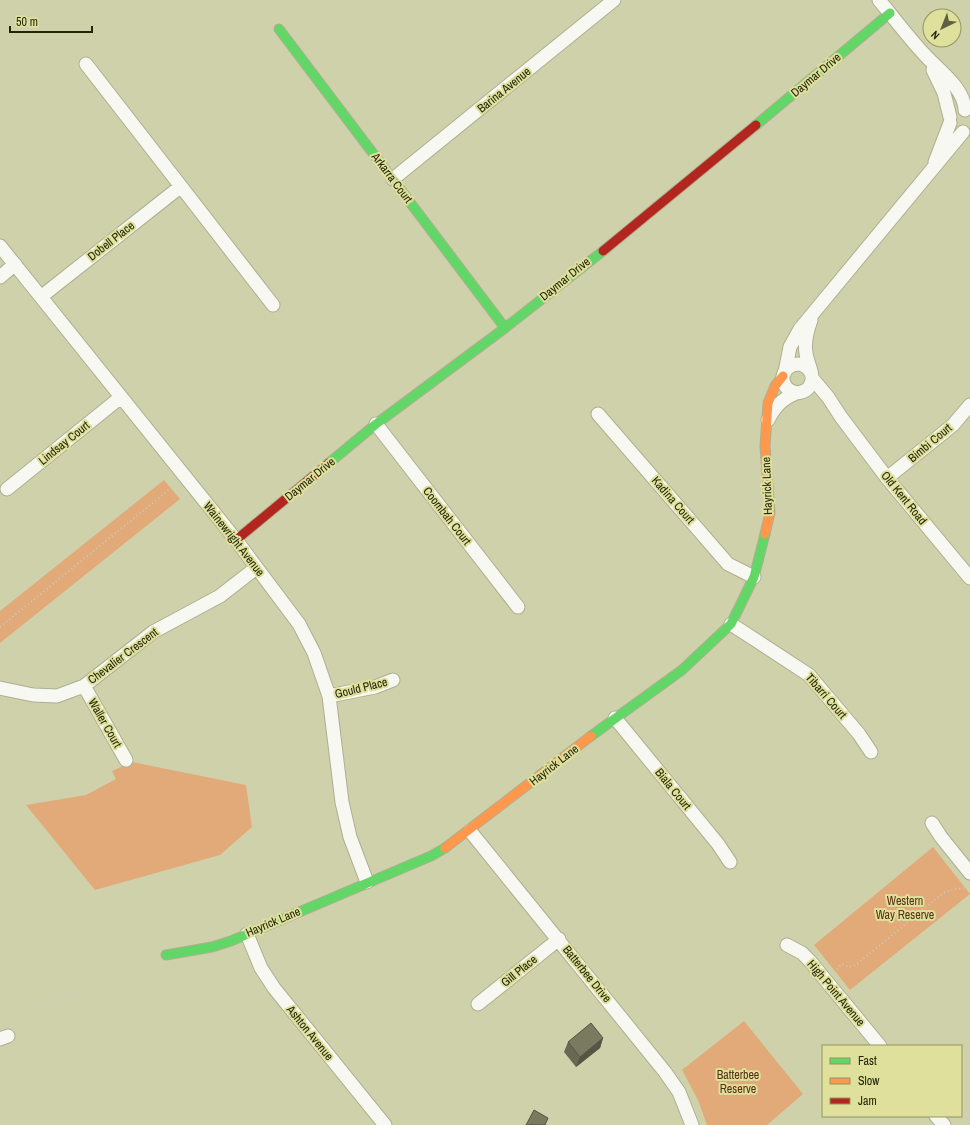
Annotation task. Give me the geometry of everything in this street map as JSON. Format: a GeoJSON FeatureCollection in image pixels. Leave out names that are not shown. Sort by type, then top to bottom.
{"type":"FeatureCollection","features":[{"type":"Feature","properties":{"kind":"street","name":"Barina Avenue"},"geometry":{"type":"LineString","coordinates":[[393,179],[614,0]]}},
{"type":"Feature","properties":{"kind":"street"},"geometry":{"type":"LineString","coordinates":[[879,0],[924,54],[961,95],[968,112],[954,111],[950,120]]}},
{"type":"Feature","properties":{"kind":"street","name":"Daymar Drive"},"geometry":{"type":"LineString","coordinates":[[236,540],[376,424],[505,328],[679,190],[890,13]]}},
{"type":"Feature","properties":{"kind":"street","name":"Arkarra Court"},"geometry":{"type":"LineString","coordinates":[[279,29],[505,328]]}},
{"type":"Feature","properties":{"kind":"street"},"geometry":{"type":"LineString","coordinates":[[924,54],[942,86],[950,120],[955,131],[967,130]]}},
{"type":"Feature","properties":{"kind":"street"},"geometry":{"type":"LineString","coordinates":[[86,64],[273,305]]}},
{"type":"Feature","properties":{"kind":"street","name":"Hayrick Lane"},"geometry":{"type":"LineString","coordinates":[[931,169],[950,120]]}},
{"type":"Feature","properties":{"kind":"street","name":"Hayrick Lane"},"geometry":{"type":"LineString","coordinates":[[166,955],[212,947],[247,934],[431,856],[452,845],[615,718],[682,670],[731,624],[754,577],[770,513],[765,446],[768,403],[775,386],[784,374],[790,347],[800,329],[931,169],[944,158],[967,130]]}},
{"type":"Feature","properties":{"kind":"street","name":"Dobell Place"},"geometry":{"type":"LineString","coordinates":[[42,296],[180,187]]}},
{"type":"Feature","properties":{"kind":"street","name":"Wainewright Avenue"},"geometry":{"type":"LineString","coordinates":[[0,246],[42,296],[184,477],[236,540],[300,624],[314,653],[329,696],[342,802],[350,837],[367,882]]}},
{"type":"Feature","properties":{"kind":"street"},"geometry":{"type":"LineString","coordinates":[[0,277],[15,264]]}},
{"type":"Feature","properties":{"kind":"street","name":"Hayrick Lane"},"geometry":{"type":"LineString","coordinates":[[812,376],[806,353],[806,333],[813,314]]}},
{"type":"Feature","properties":{"kind":"street"},"geometry":{"type":"LineString","coordinates":[[801,364],[809,369],[812,376],[809,388],[798,393],[791,392],[784,385],[784,374],[791,365],[801,364]]}},
{"type":"Feature","properties":{"kind":"street","name":"Old Kent Road"},"geometry":{"type":"LineString","coordinates":[[812,376],[887,478],[970,578]]}},
{"type":"Feature","properties":{"kind":"street","name":"Hayrick Lane"},"geometry":{"type":"LineString","coordinates":[[767,422],[774,408],[784,398],[798,393]]}},
{"type":"Feature","properties":{"kind":"street","name":"Old Kent Road"},"geometry":{"type":"LineString","coordinates":[[798,393],[812,394],[824,401],[841,417]]}},
{"type":"Feature","properties":{"kind":"street","name":"Lindsay Court"},"geometry":{"type":"LineString","coordinates":[[8,489],[121,397]]}},
{"type":"Feature","properties":{"kind":"street","name":"Bimbi Court"},"geometry":{"type":"LineString","coordinates":[[887,478],[952,425],[970,405]]}},
{"type":"Feature","properties":{"kind":"street","name":"Kadina Court"},"geometry":{"type":"LineString","coordinates":[[598,414],[728,564],[754,577]]}},
{"type":"Feature","properties":{"kind":"street","name":"Coombah Court"},"geometry":{"type":"LineString","coordinates":[[376,424],[518,607]]}},
{"type":"Feature","properties":{"kind":"street","name":"Chevalier Crescent"},"geometry":{"type":"LineString","coordinates":[[0,688],[33,695],[58,696],[84,686],[153,632],[220,596],[256,568]]}},
{"type":"Feature","properties":{"kind":"street","name":"Tibarri Court"},"geometry":{"type":"LineString","coordinates":[[731,624],[809,675],[859,734],[871,752]]}},
{"type":"Feature","properties":{"kind":"street","name":"Gould Place"},"geometry":{"type":"LineString","coordinates":[[329,696],[375,687],[394,680]]}},
{"type":"Feature","properties":{"kind":"street","name":"Waller Court"},"geometry":{"type":"LineString","coordinates":[[84,686],[126,760]]}},
{"type":"Feature","properties":{"kind":"street","name":"Biala Court"},"geometry":{"type":"LineString","coordinates":[[615,718],[718,844],[730,862]]}},
{"type":"Feature","properties":{"kind":"street"},"geometry":{"type":"LineString","coordinates":[[932,823],[941,837],[970,873]]}},
{"type":"Feature","properties":{"kind":"street","name":"Batterbee Drive"},"geometry":{"type":"LineString","coordinates":[[470,831],[559,939],[665,1072],[679,1092],[692,1125]]}},
{"type":"Feature","properties":{"kind":"street","name":"Ashton Avenue"},"geometry":{"type":"LineString","coordinates":[[247,934],[261,968],[274,988],[385,1125]]}},
{"type":"Feature","properties":{"kind":"street","name":"Gill Place"},"geometry":{"type":"LineString","coordinates":[[478,1004],[559,939]]}},
{"type":"Feature","properties":{"kind":"street","name":"High Point Avenue"},"geometry":{"type":"LineString","coordinates":[[787,945],[802,953],[879,1045]]}},
{"type":"Feature","properties":{"kind":"street"},"geometry":{"type":"LineString","coordinates":[[937,1117],[944,1125]]}},
{"type":"Feature","properties":{"kind":"path"},"geometry":{"type":"LineString","coordinates":[[0,626],[184,477]]}},
{"type":"Feature","properties":{"kind":"path"},"geometry":{"type":"LineString","coordinates":[[825,979],[842,964],[849,967],[857,964],[943,892],[954,889],[970,888]]}},
{"type":"Feature","properties":{"kind":"path"},"geometry":{"type":"LineString","coordinates":[[20,1016],[44,1001],[46,1005],[116,975]]}},
{"type":"Feature","properties":{"kind":"green space"},"geometry":{"type":"Polygon","coordinates":[[[164,480],[180,499],[0,643],[0,611],[164,480]]]}},
{"type":"Feature","properties":{"kind":"green space"},"geometry":{"type":"Polygon","coordinates":[[[132,762],[246,785],[252,827],[220,855],[95,890],[26,805],[86,795],[116,779],[112,771],[132,762]]]}},
{"type":"Feature","properties":{"kind":"green space","name":"Western Way Reserve"},"geometry":{"type":"Polygon","coordinates":[[[933,847],[970,894],[850,990],[814,945],[933,847]]]}},
{"type":"Feature","properties":{"kind":"green space","name":"Batterbee Reserve"},"geometry":{"type":"Polygon","coordinates":[[[744,1021],[803,1094],[767,1125],[707,1125],[698,1100],[682,1070],[744,1021]]]}},
{"type":"Feature","properties":{"kind":"building"},"geometry":{"type":"Polygon","coordinates":[[[591,1023],[603,1038],[580,1057],[568,1042],[591,1023]]]}},
{"type":"Feature","properties":{"kind":"building"},"geometry":{"type":"Polygon","coordinates":[[[534,1110],[548,1118],[545,1125],[526,1125],[534,1110]]]}},
{"type":"Feature","properties":{"kind":"traffic: fast"},"geometry":{"type":"LineString","coordinates":[[756,125],[890,13]]}},
{"type":"Feature","properties":{"kind":"traffic: fast"},"geometry":{"type":"LineString","coordinates":[[279,29],[505,328]]}},
{"type":"Feature","properties":{"kind":"traffic: fast"},"geometry":{"type":"LineString","coordinates":[[329,463],[376,424],[505,328],[603,251]]}},
{"type":"Feature","properties":{"kind":"traffic: fast"},"geometry":{"type":"LineString","coordinates":[[591,736],[682,670],[731,624],[754,577],[765,534]]}},
{"type":"Feature","properties":{"kind":"traffic: fast"},"geometry":{"type":"LineString","coordinates":[[166,955],[212,947],[231,941],[431,856],[445,848]]}},
{"type":"Feature","properties":{"kind":"traffic: slow"},"geometry":{"type":"LineString","coordinates":[[765,534],[770,513],[765,446],[768,403],[775,386],[783,376]]}},
{"type":"Feature","properties":{"kind":"traffic: slow"},"geometry":{"type":"LineString","coordinates":[[445,848],[591,736]]}},
{"type":"Feature","properties":{"kind":"traffic: jam"},"geometry":{"type":"LineString","coordinates":[[603,251],[756,125]]}},
{"type":"Feature","properties":{"kind":"traffic: jam"},"geometry":{"type":"LineString","coordinates":[[236,540],[329,463]]}}]}
